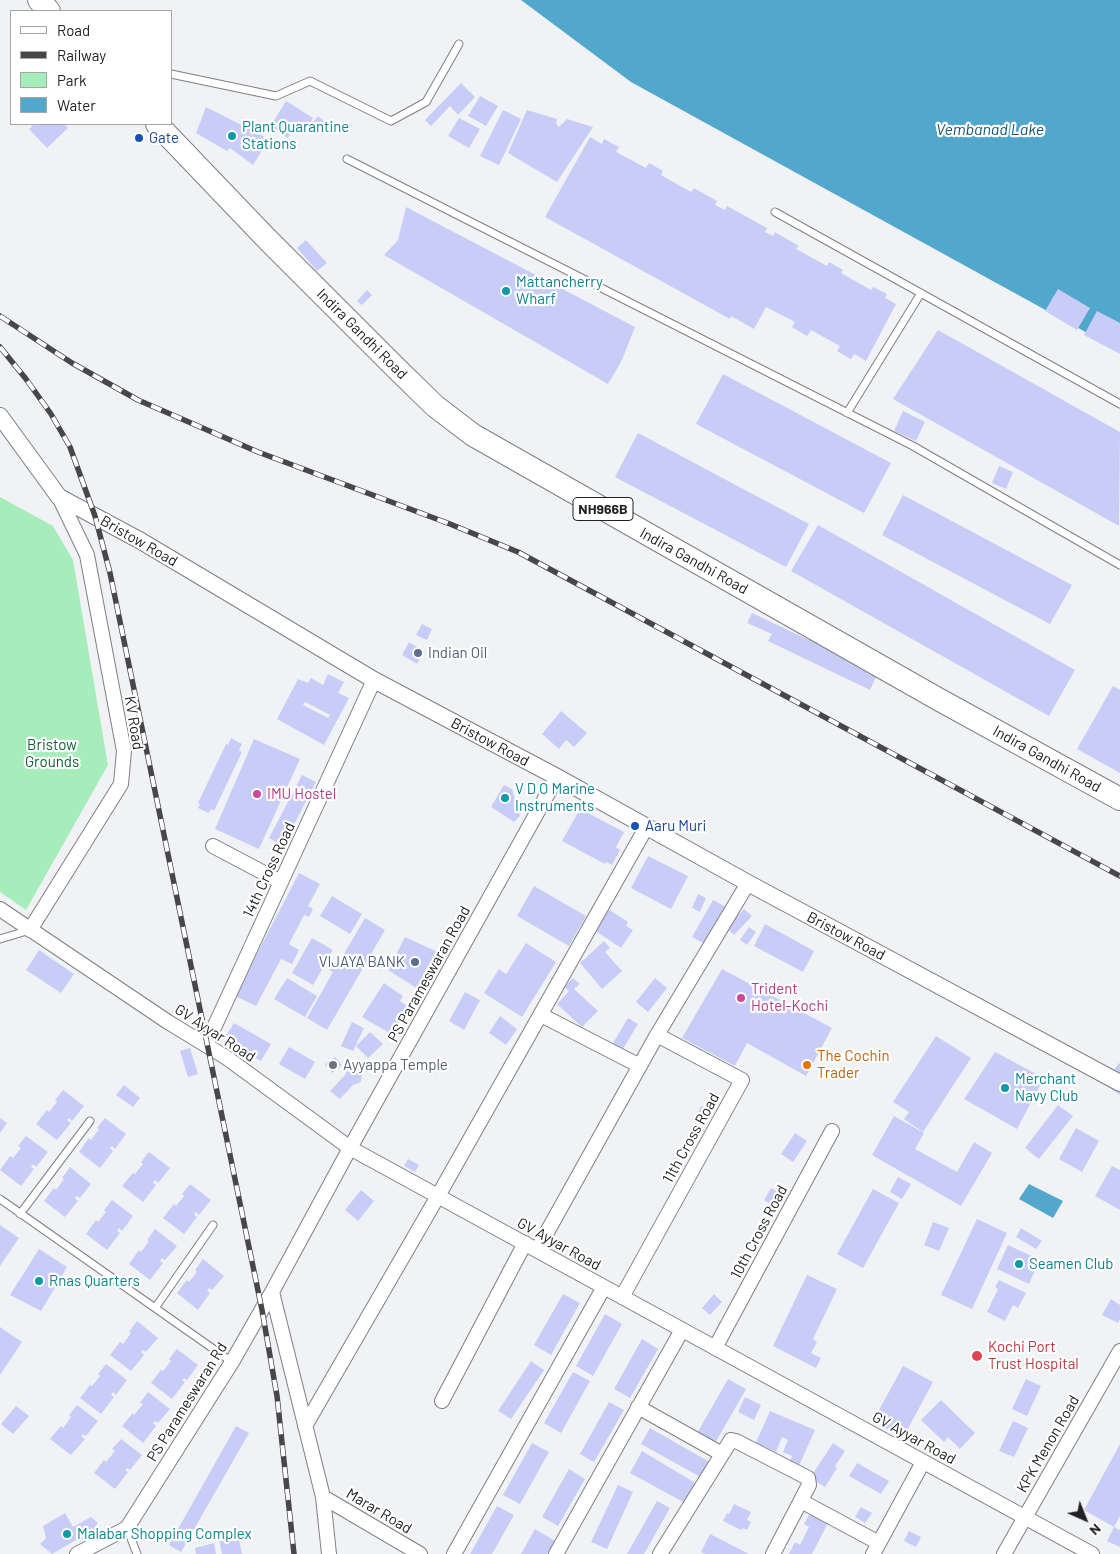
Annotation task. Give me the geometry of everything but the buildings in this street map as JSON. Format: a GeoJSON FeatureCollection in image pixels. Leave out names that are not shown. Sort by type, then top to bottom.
{"type":"FeatureCollection","features":[{"type":"Feature","properties":{"kind":"highway"},"geometry":{"type":"LineString","coordinates":[[38,0],[48,10]]}},
{"type":"Feature","properties":{"kind":"highway","name":"Indira Gandhi Road"},"geometry":{"type":"LineString","coordinates":[[158,125],[267,239],[396,368],[435,406],[473,435],[921,689],[1120,799]]}},
{"type":"Feature","properties":{"kind":"street","name":"Bristow Road"},"geometry":{"type":"LineString","coordinates":[[0,416],[59,497],[141,541],[374,680],[1120,1083]]}},
{"type":"Feature","properties":{"kind":"street","name":"KV Road"},"geometry":{"type":"LineString","coordinates":[[30,930],[121,784],[124,751],[87,554],[59,497]]}},
{"type":"Feature","properties":{"kind":"street","name":"14th Cross Road"},"geometry":{"type":"LineString","coordinates":[[206,1045],[374,680]]}},
{"type":"Feature","properties":{"kind":"street","name":"PS Parameswaran Road"},"geometry":{"type":"LineString","coordinates":[[272,1292],[350,1148],[557,778]]}},
{"type":"Feature","properties":{"kind":"street"},"geometry":{"type":"LineString","coordinates":[[305,1426],[438,1196],[647,826]]}},
{"type":"Feature","properties":{"kind":"street"},"geometry":{"type":"LineString","coordinates":[[214,846],[281,882]]}},
{"type":"Feature","properties":{"kind":"street"},"geometry":{"type":"LineString","coordinates":[[442,1401],[531,1247],[748,883]]}},
{"type":"Feature","properties":{"kind":"street"},"geometry":{"type":"LineString","coordinates":[[0,910],[30,930]]}},
{"type":"Feature","properties":{"kind":"street","name":"GV Ayyar Road"},"geometry":{"type":"LineString","coordinates":[[30,930],[227,1058],[350,1148],[1092,1554]]}},
{"type":"Feature","properties":{"kind":"street"},"geometry":{"type":"LineString","coordinates":[[541,1014],[640,1066]]}},
{"type":"Feature","properties":{"kind":"street","name":"11th Cross Road"},"geometry":{"type":"LineString","coordinates":[[622,1297],[742,1080],[657,1035]]}},
{"type":"Feature","properties":{"kind":"street","name":"10th Cross Road"},"geometry":{"type":"LineString","coordinates":[[715,1348],[832,1131]]}},
{"type":"Feature","properties":{"kind":"street"},"geometry":{"type":"LineString","coordinates":[[454,1554],[604,1287]]}},
{"type":"Feature","properties":{"kind":"street"},"geometry":{"type":"LineString","coordinates":[[272,1292],[323,1496],[329,1554]]}},
{"type":"Feature","properties":{"kind":"street","name":"PS Parameswaran Rd"},"geometry":{"type":"LineString","coordinates":[[127,1528],[232,1362],[272,1292]]}},
{"type":"Feature","properties":{"kind":"street"},"geometry":{"type":"LineString","coordinates":[[556,1554],[682,1330]]}},
{"type":"Feature","properties":{"kind":"street","name":"KPK Menon Road"},"geometry":{"type":"LineString","coordinates":[[1004,1554],[1120,1351]]}},
{"type":"Feature","properties":{"kind":"street"},"geometry":{"type":"LineString","coordinates":[[638,1407],[722,1454]]}},
{"type":"Feature","properties":{"kind":"street"},"geometry":{"type":"LineString","coordinates":[[660,1554],[731,1440],[736,1440],[808,1478],[809,1485],[774,1554]]}},
{"type":"Feature","properties":{"kind":"street"},"geometry":{"type":"LineString","coordinates":[[801,1501],[876,1549],[922,1462]]}},
{"type":"Feature","properties":{"kind":"street","name":"Marar Road"},"geometry":{"type":"LineString","coordinates":[[323,1496],[420,1554]]}},
{"type":"Feature","properties":{"kind":"street"},"geometry":{"type":"LineString","coordinates":[[77,1554],[127,1528]]}},
{"type":"Feature","properties":{"kind":"lane"},"geometry":{"type":"LineString","coordinates":[[172,74],[276,96],[310,81],[391,121],[426,102],[459,44]]}},
{"type":"Feature","properties":{"kind":"lane"},"geometry":{"type":"LineString","coordinates":[[347,158],[913,446],[1120,565]]}},
{"type":"Feature","properties":{"kind":"lane"},"geometry":{"type":"LineString","coordinates":[[775,212],[1120,404]]}},
{"type":"Feature","properties":{"kind":"lane"},"geometry":{"type":"LineString","coordinates":[[847,413],[921,293]]}},
{"type":"Feature","properties":{"kind":"lane"},"geometry":{"type":"LineString","coordinates":[[0,939],[30,930]]}},
{"type":"Feature","properties":{"kind":"lane"},"geometry":{"type":"LineString","coordinates":[[20,1214],[90,1121]]}},
{"type":"Feature","properties":{"kind":"lane"},"geometry":{"type":"LineString","coordinates":[[0,1199],[232,1362]]}},
{"type":"Feature","properties":{"kind":"lane"},"geometry":{"type":"LineString","coordinates":[[155,1308],[213,1225]]}},
{"type":"Feature","properties":{"kind":"lane"},"geometry":{"type":"LineString","coordinates":[[127,1528],[137,1554]]}},
{"type":"Feature","properties":{"kind":"green space","name":"Bristow Grounds"},"geometry":{"type":"Polygon","coordinates":[[[0,497],[53,526],[73,560],[108,765],[26,910],[0,892],[0,497]]]}},
{"type":"Feature","properties":{"kind":"water","name":"Vembanad Lake"},"geometry":{"type":"Polygon","coordinates":[[[521,0],[1120,0],[1120,351],[631,82],[521,0]]]}},
{"type":"Feature","properties":{"kind":"water"},"geometry":{"type":"Polygon","coordinates":[[[1029,1184],[1063,1201],[1053,1218],[1019,1199],[1029,1184]]]}},
{"type":"Feature","properties":{"kind":"railway"},"geometry":{"type":"LineString","coordinates":[[0,316],[72,363],[138,400],[258,452],[450,524],[518,552],[1120,876]]}},
{"type":"Feature","properties":{"kind":"railway"},"geometry":{"type":"LineString","coordinates":[[0,347],[51,414],[70,447],[95,516],[110,573],[262,1310],[277,1396],[294,1554]]}},
{"type":"Feature","properties":{"kind":"place","name":"Plant Quarantine Stations"},"geometry":{"type":"Point","coordinates":[232,136]}},
{"type":"Feature","properties":{"kind":"place","name":"Gate"},"geometry":{"type":"Point","coordinates":[139,138]}},
{"type":"Feature","properties":{"kind":"place","name":"Mattancherry Wharf"},"geometry":{"type":"Point","coordinates":[506,291]}},
{"type":"Feature","properties":{"kind":"place","name":"Indian Oil"},"geometry":{"type":"Point","coordinates":[418,653]}},
{"type":"Feature","properties":{"kind":"place","name":"IMU Hostel"},"geometry":{"type":"Point","coordinates":[257,794]}},
{"type":"Feature","properties":{"kind":"place","name":"V D O Marine Instruments"},"geometry":{"type":"Point","coordinates":[505,798]}},
{"type":"Feature","properties":{"kind":"place","name":"Aaru Muri"},"geometry":{"type":"Point","coordinates":[635,826]}},
{"type":"Feature","properties":{"kind":"place","name":"VIJAYA BANK"},"geometry":{"type":"Point","coordinates":[415,962]}},
{"type":"Feature","properties":{"kind":"place","name":"Trident Hotel-Kochi"},"geometry":{"type":"Point","coordinates":[741,998]}},
{"type":"Feature","properties":{"kind":"place","name":"Ayyappa Temple"},"geometry":{"type":"Point","coordinates":[333,1065]}},
{"type":"Feature","properties":{"kind":"place","name":"The Cochin Trader"},"geometry":{"type":"Point","coordinates":[807,1065]}},
{"type":"Feature","properties":{"kind":"place","name":"Merchant Navy Club"},"geometry":{"type":"Point","coordinates":[1005,1088]}},
{"type":"Feature","properties":{"kind":"place","name":"Seamen Club"},"geometry":{"type":"Point","coordinates":[1019,1264]}},
{"type":"Feature","properties":{"kind":"place","name":"Rnas Quarters"},"geometry":{"type":"Point","coordinates":[39,1281]}},
{"type":"Feature","properties":{"kind":"place","name":"Kochi Port Trust Hospital"},"geometry":{"type":"Point","coordinates":[977,1356]}},
{"type":"Feature","properties":{"kind":"place","name":"Malabar Shopping Complex"},"geometry":{"type":"Point","coordinates":[67,1534]}}]}
